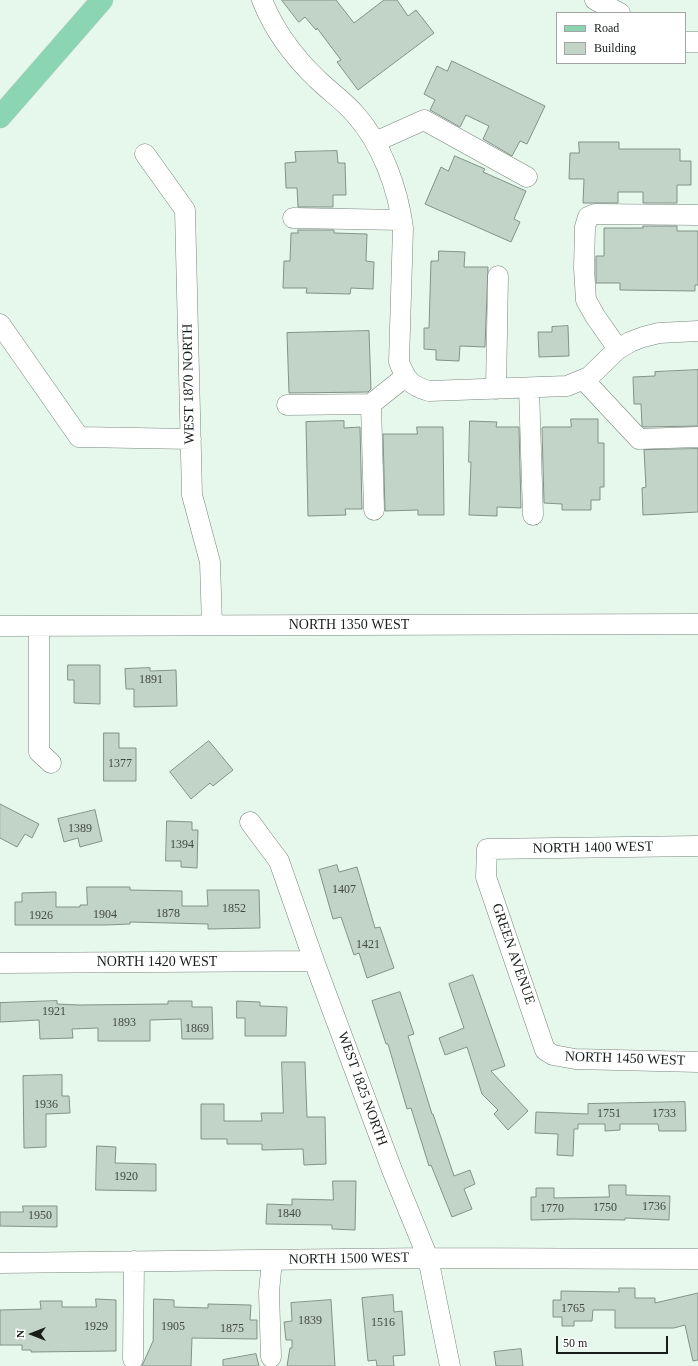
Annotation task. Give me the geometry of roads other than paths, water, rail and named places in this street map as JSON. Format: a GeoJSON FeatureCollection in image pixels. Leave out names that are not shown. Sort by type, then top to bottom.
{"type":"FeatureCollection","features":[{"type":"Feature","properties":{"kind":"main road"},"geometry":{"type":"LineString","coordinates":[[0,117],[102,0]]}},
{"type":"Feature","properties":{"kind":"street"},"geometry":{"type":"LineString","coordinates":[[262,0],[278,33],[297,58],[318,80],[356,115],[375,142],[385,162],[394,188],[403,228],[399,362],[405,377],[413,385],[419,389],[429,392],[567,386],[584,380],[599,368],[618,349],[630,342],[648,335],[659,333],[698,331]]}},
{"type":"Feature","properties":{"kind":"street"},"geometry":{"type":"LineString","coordinates":[[595,0],[618,12]]}},
{"type":"Feature","properties":{"kind":"street"},"geometry":{"type":"LineString","coordinates":[[686,42],[698,42]]}},
{"type":"Feature","properties":{"kind":"street"},"geometry":{"type":"LineString","coordinates":[[375,142],[424,120],[527,177]]}},
{"type":"Feature","properties":{"kind":"street","name":"WEST 1870 NORTH"},"geometry":{"type":"LineString","coordinates":[[145,154],[185,210],[192,495],[210,562],[212,625]]}},
{"type":"Feature","properties":{"kind":"street"},"geometry":{"type":"LineString","coordinates":[[618,349],[586,300],[584,227],[588,218],[595,214],[698,215]]}},
{"type":"Feature","properties":{"kind":"street"},"geometry":{"type":"LineString","coordinates":[[293,218],[402,220]]}},
{"type":"Feature","properties":{"kind":"street"},"geometry":{"type":"LineString","coordinates":[[496,389],[498,276]]}},
{"type":"Feature","properties":{"kind":"street"},"geometry":{"type":"LineString","coordinates":[[0,324],[79,438],[191,439]]}},
{"type":"Feature","properties":{"kind":"street"},"geometry":{"type":"LineString","coordinates":[[287,405],[371,404],[405,377]]}},
{"type":"Feature","properties":{"kind":"street"},"geometry":{"type":"LineString","coordinates":[[584,380],[639,439],[698,437]]}},
{"type":"Feature","properties":{"kind":"street"},"geometry":{"type":"LineString","coordinates":[[529,388],[533,515]]}},
{"type":"Feature","properties":{"kind":"street"},"geometry":{"type":"LineString","coordinates":[[371,404],[374,510]]}},
{"type":"Feature","properties":{"kind":"street","name":"NORTH 1350 WEST"},"geometry":{"type":"LineString","coordinates":[[0,626],[698,624]]}},
{"type":"Feature","properties":{"kind":"street"},"geometry":{"type":"LineString","coordinates":[[39,626],[39,752],[51,763]]}},
{"type":"Feature","properties":{"kind":"street","name":"WEST 1825 NORTH"},"geometry":{"type":"LineString","coordinates":[[250,822],[279,861],[314,961],[392,1170],[428,1258],[450,1366]]}},
{"type":"Feature","properties":{"kind":"street","name":"NORTH 1400 WEST"},"geometry":{"type":"LineString","coordinates":[[487,849],[698,846]]}},
{"type":"Feature","properties":{"kind":"street","name":"GREEN AVENUE"},"geometry":{"type":"LineString","coordinates":[[487,849],[486,877],[545,1050],[553,1055]]}},
{"type":"Feature","properties":{"kind":"street","name":"NORTH 1420 WEST"},"geometry":{"type":"LineString","coordinates":[[0,963],[314,961]]}},
{"type":"Feature","properties":{"kind":"street","name":"NORTH 1450 WEST"},"geometry":{"type":"LineString","coordinates":[[553,1055],[575,1059],[698,1062]]}},
{"type":"Feature","properties":{"kind":"street","name":"NORTH 1500 WEST"},"geometry":{"type":"LineString","coordinates":[[0,1262],[428,1258],[698,1259]]}},
{"type":"Feature","properties":{"kind":"street"},"geometry":{"type":"LineString","coordinates":[[271,1357],[270,1292],[272,1260]]}},
{"type":"Feature","properties":{"kind":"street"},"geometry":{"type":"LineString","coordinates":[[133,1359],[134,1261]]}}]}
